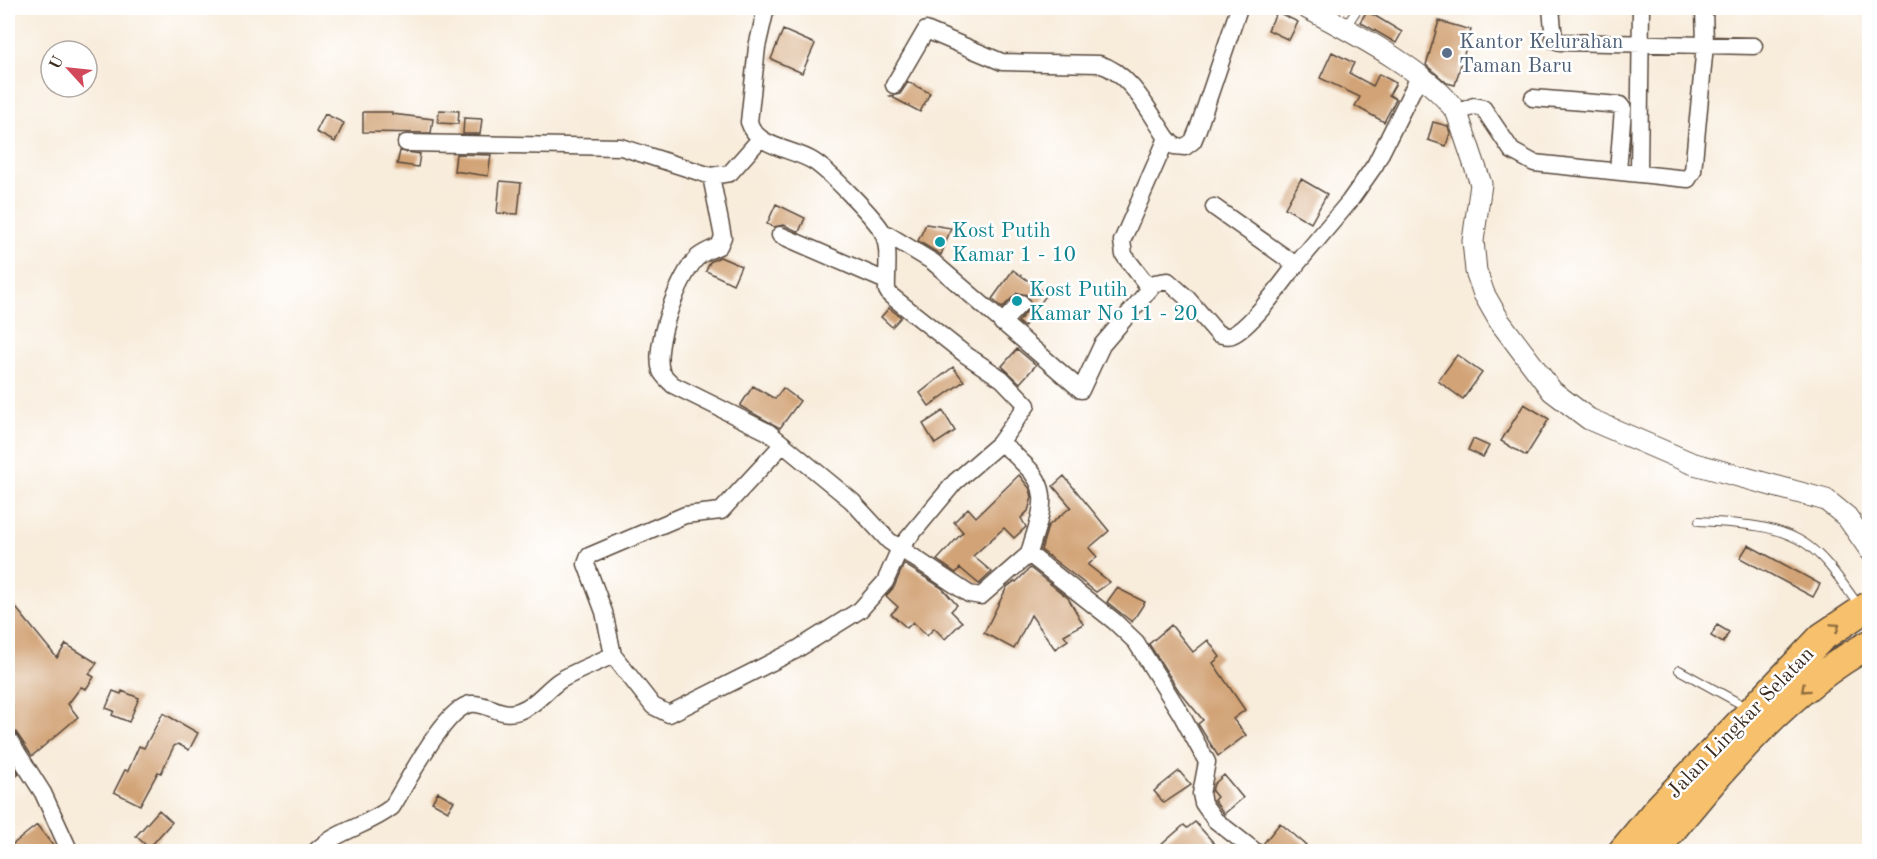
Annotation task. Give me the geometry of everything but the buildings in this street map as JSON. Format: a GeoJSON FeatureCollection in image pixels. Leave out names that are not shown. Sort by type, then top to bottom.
{"type":"FeatureCollection","features":[{"type":"Feature","properties":{"kind":"highway","name":"Jalan Lingkar Selatan"},"geometry":{"type":"LineString","coordinates":[[1622,852],[1656,810],[1822,637],[1866,608]]}},
{"type":"Feature","properties":{"kind":"highway","name":"Jalan Lingkar Selatan"},"geometry":{"type":"LineString","coordinates":[[1654,852],[1734,754],[1831,667],[1869,644]]}},
{"type":"Feature","properties":{"kind":"street"},"geometry":{"type":"LineString","coordinates":[[766,8],[757,47],[749,122],[752,131],[760,139],[814,161],[882,231],[933,262],[1082,390],[1102,345],[1155,283],[1168,281],[1186,297],[1218,334],[1233,335],[1255,315],[1349,202],[1375,165],[1419,77]]}},
{"type":"Feature","properties":{"kind":"street"},"geometry":{"type":"LineString","coordinates":[[894,85],[921,35],[926,30],[1002,62],[1099,64],[1110,67],[1124,77],[1167,138],[1180,148],[1193,141],[1239,8]]}},
{"type":"Feature","properties":{"kind":"street"},"geometry":{"type":"LineString","coordinates":[[1307,8],[1344,28],[1419,77],[1450,103],[1457,113],[1481,184],[1473,241],[1476,271],[1484,294],[1500,322],[1552,391],[1589,419],[1691,463],[1826,500],[1847,518],[1869,550]]}},
{"type":"Feature","properties":{"kind":"street"},"geometry":{"type":"LineString","coordinates":[[1551,8],[1554,40],[1641,45],[1754,46]]}},
{"type":"Feature","properties":{"kind":"street"},"geometry":{"type":"LineString","coordinates":[[1639,172],[1641,8]]}},
{"type":"Feature","properties":{"kind":"street"},"geometry":{"type":"LineString","coordinates":[[1457,113],[1474,106],[1483,108],[1512,151],[1534,164],[1639,172],[1680,180],[1688,179],[1693,171],[1705,45],[1704,8]]}},
{"type":"Feature","properties":{"kind":"street"},"geometry":{"type":"LineString","coordinates":[[1533,98],[1620,105],[1623,109],[1618,171]]}},
{"type":"Feature","properties":{"kind":"street"},"geometry":{"type":"LineString","coordinates":[[1150,289],[1124,255],[1122,241],[1167,138]]}},
{"type":"Feature","properties":{"kind":"street"},"geometry":{"type":"LineString","coordinates":[[406,143],[621,147],[711,176],[730,173],[760,139]]}},
{"type":"Feature","properties":{"kind":"street"},"geometry":{"type":"LineString","coordinates":[[711,176],[723,237],[719,246],[699,255],[687,270],[665,324],[660,354],[661,371],[673,385],[768,432],[852,501],[889,541],[975,596],[985,593],[1029,554],[1044,503],[1040,482],[1034,472],[999,444]]}},
{"type":"Feature","properties":{"kind":"street"},"geometry":{"type":"LineString","coordinates":[[1214,207],[1296,265]]}},
{"type":"Feature","properties":{"kind":"street"},"geometry":{"type":"LineString","coordinates":[[783,444],[721,511],[685,515],[589,556],[586,564],[604,612],[613,655],[653,706],[669,714],[796,650],[860,610],[885,582],[900,548],[955,482],[999,444],[1026,405],[1002,379],[966,355],[890,295],[886,280],[886,244],[882,231]]}},
{"type":"Feature","properties":{"kind":"street"},"geometry":{"type":"LineString","coordinates":[[780,235],[886,280]]}},
{"type":"Feature","properties":{"kind":"street"},"geometry":{"type":"LineString","coordinates":[[1002,323],[1020,303]]}},
{"type":"Feature","properties":{"kind":"street"},"geometry":{"type":"LineString","coordinates":[[1029,554],[1114,621],[1136,642],[1181,714],[1207,762],[1201,794],[1203,802],[1215,820],[1256,852]]}},
{"type":"Feature","properties":{"kind":"street"},"geometry":{"type":"LineString","coordinates":[[315,852],[338,834],[380,816],[392,807],[444,724],[461,706],[473,703],[502,713],[516,713],[540,699],[559,682],[613,655]]}},
{"type":"Feature","properties":{"kind":"street"},"geometry":{"type":"LineString","coordinates":[[8,738],[43,793],[70,852]]}},
{"type":"Feature","properties":{"kind":"lane"},"geometry":{"type":"LineString","coordinates":[[1344,28],[1358,8]]}},
{"type":"Feature","properties":{"kind":"lane"},"geometry":{"type":"LineString","coordinates":[[1699,521],[1740,523],[1794,537],[1816,552],[1866,608]]}},
{"type":"Feature","properties":{"kind":"lane"},"geometry":{"type":"LineString","coordinates":[[1679,670],[1751,709]]}},
{"type":"Feature","properties":{"kind":"place","name":"Kantor Kelurahan Taman Baru"},"geometry":{"type":"Point","coordinates":[1447,53]}},
{"type":"Feature","properties":{"kind":"place","name":"Kost Putih Kamar 1 - 10"},"geometry":{"type":"Point","coordinates":[940,242]}},
{"type":"Feature","properties":{"kind":"place","name":"Kost Putih Kamar No 11 - 20"},"geometry":{"type":"Point","coordinates":[1017,301]}}]}
